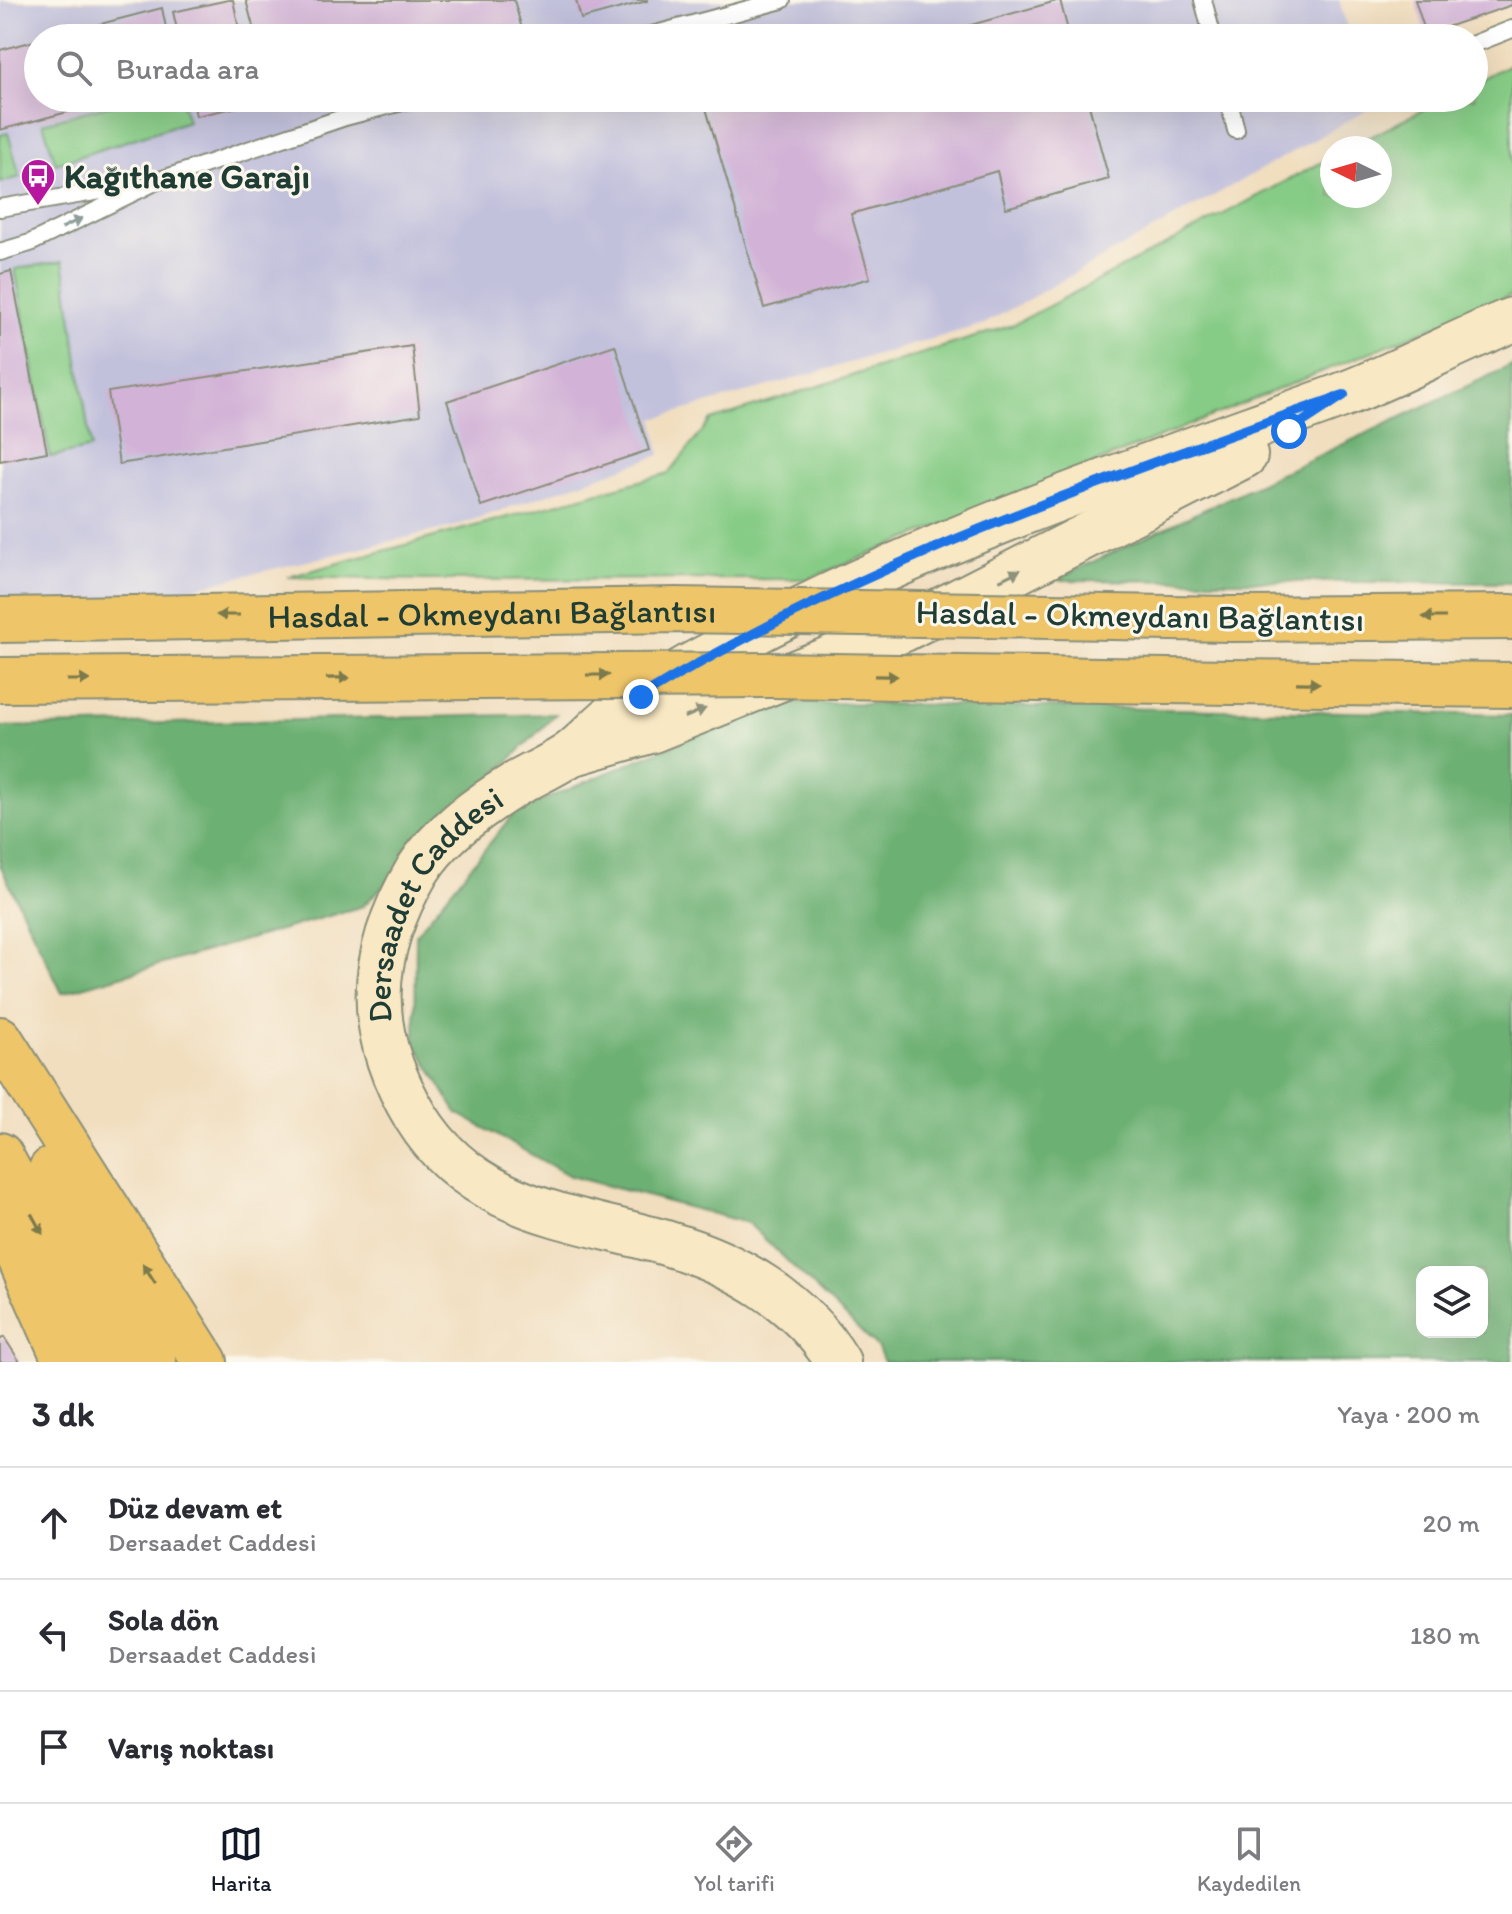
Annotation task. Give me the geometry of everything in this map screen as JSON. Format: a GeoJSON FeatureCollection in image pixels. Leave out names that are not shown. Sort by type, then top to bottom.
{"type":"FeatureCollection","features":[{"type":"Feature","properties":{"kind":"main road","name":"Dersaadet Caddesi"},"geometry":{"type":"LineString","coordinates":[[838,1362],[804,1318],[762,1284],[721,1262],[668,1244],[553,1216],[497,1192],[463,1171],[442,1151],[419,1122],[387,1059],[377,1002],[381,960],[394,920],[419,869],[450,832],[480,807],[568,755],[618,710],[708,656],[893,566],[1062,497],[1344,395],[1512,320]]}},
{"type":"Feature","properties":{"kind":"main road","name":"Dersaadet Caddesi"},"geometry":{"type":"LineString","coordinates":[[568,755],[650,731],[904,629],[1252,452],[1344,395]]}},
{"type":"Feature","properties":{"kind":"main road","name":"Hasdal - Okmeydanı Bağlantısı"},"geometry":{"type":"LineString","coordinates":[[0,620],[677,610],[1230,619],[1512,617]]}},
{"type":"Feature","properties":{"kind":"main road","name":"Hasdal - Okmeydanı Bağlantısı"},"geometry":{"type":"LineString","coordinates":[[0,680],[770,675],[1512,685]]}},
{"type":"Feature","properties":{"kind":"main road"},"geometry":{"type":"LineString","coordinates":[[0,1039],[205,1362]]}},
{"type":"Feature","properties":{"kind":"main road"},"geometry":{"type":"LineString","coordinates":[[0,1064],[36,1141],[154,1362]]}},
{"type":"Feature","properties":{"kind":"main road"},"geometry":{"type":"LineString","coordinates":[[0,1155],[112,1362]]}},
{"type":"Feature","properties":{"kind":"main road"},"geometry":{"type":"LineString","coordinates":[[0,1213],[66,1362]]}},
{"type":"Feature","properties":{"kind":"lane"},"geometry":{"type":"LineString","coordinates":[[693,24],[782,0]]}},
{"type":"Feature","properties":{"kind":"lane"},"geometry":{"type":"LineString","coordinates":[[1203,0],[1209,24]]}},
{"type":"Feature","properties":{"kind":"lane"},"geometry":{"type":"LineString","coordinates":[[1488,38],[1512,29]]}},
{"type":"Feature","properties":{"kind":"lane"},"geometry":{"type":"LineString","coordinates":[[0,252],[30,243],[157,181],[364,112]]}},
{"type":"Feature","properties":{"kind":"lane"},"geometry":{"type":"LineString","coordinates":[[1232,112],[1236,130]]}},
{"type":"Feature","properties":{"kind":"lane"},"geometry":{"type":"LineString","coordinates":[[0,208],[157,181]]}},
{"type":"Feature","properties":{"kind":"shaded area"},"geometry":{"type":"Polygon","coordinates":[[[1339,0],[1346,24],[24,24],[24,112],[1364,112],[984,324],[654,419],[660,455],[456,526],[158,596],[0,602],[0,1],[1339,0]]]}},
{"type":"Feature","properties":{"kind":"green space"},"geometry":{"type":"Polygon","coordinates":[[[1512,63],[1512,295],[808,579],[424,580],[288,577],[669,473],[711,420],[1013,325],[1320,163],[1320,208],[1392,208],[1392,136],[1373,136],[1418,112],[1488,112],[1488,76],[1512,63]]]}},
{"type":"Feature","properties":{"kind":"green space"},"geometry":{"type":"Polygon","coordinates":[[[84,112],[185,112],[188,121],[56,164],[43,123],[84,112]]]}},
{"type":"Feature","properties":{"kind":"green space"},"geometry":{"type":"Polygon","coordinates":[[[8,133],[20,177],[0,183],[0,135],[8,133]]]}},
{"type":"Feature","properties":{"kind":"green space"},"geometry":{"type":"Polygon","coordinates":[[[63,261],[91,448],[50,457],[15,269],[63,261]]]}},
{"type":"Feature","properties":{"kind":"green space"},"geometry":{"type":"Polygon","coordinates":[[[1512,365],[1512,583],[1054,580],[1512,365]]]}},
{"type":"Feature","properties":{"kind":"green space"},"geometry":{"type":"Polygon","coordinates":[[[774,702],[1512,715],[1512,1362],[884,1362],[878,1348],[748,1223],[570,1176],[457,1113],[415,1043],[416,934],[515,812],[774,702]]]}},
{"type":"Feature","properties":{"kind":"green space"},"geometry":{"type":"Polygon","coordinates":[[[556,714],[363,906],[62,993],[0,865],[0,727],[556,714]]]}},
{"type":"Feature","properties":{"kind":"building"},"geometry":{"type":"Polygon","coordinates":[[[233,0],[238,24],[176,24],[173,12],[233,0]]]}},
{"type":"Feature","properties":{"kind":"building"},"geometry":{"type":"Polygon","coordinates":[[[246,0],[514,0],[521,24],[252,24],[246,0]]]}},
{"type":"Feature","properties":{"kind":"building"},"geometry":{"type":"Polygon","coordinates":[[[576,0],[647,0],[647,1],[581,19],[576,0]]]}},
{"type":"Feature","properties":{"kind":"building"},"geometry":{"type":"Polygon","coordinates":[[[1060,0],[1066,24],[975,24],[1060,0]]]}},
{"type":"Feature","properties":{"kind":"building"},"geometry":{"type":"Polygon","coordinates":[[[1415,0],[1512,0],[1512,5],[1456,24],[1423,24],[1415,0]]]}},
{"type":"Feature","properties":{"kind":"building"},"geometry":{"type":"Polygon","coordinates":[[[162,8],[165,24],[100,24],[162,8]]]}},
{"type":"Feature","properties":{"kind":"building"},"geometry":{"type":"Polygon","coordinates":[[[24,44],[24,112],[67,112],[0,130],[0,50],[24,44]]]}},
{"type":"Feature","properties":{"kind":"building"},"geometry":{"type":"Polygon","coordinates":[[[707,112],[1091,112],[1109,179],[1006,208],[997,171],[851,214],[870,278],[764,308],[707,112]]]}},
{"type":"Feature","properties":{"kind":"building"},"geometry":{"type":"Polygon","coordinates":[[[11,271],[47,452],[0,461],[0,274],[11,271]]]}},
{"type":"Feature","properties":{"kind":"building"},"geometry":{"type":"Polygon","coordinates":[[[615,345],[649,450],[481,506],[447,401],[615,345]]]}},
{"type":"Feature","properties":{"kind":"building"},"geometry":{"type":"Polygon","coordinates":[[[412,346],[420,415],[119,464],[108,392],[412,346]]]}},
{"type":"Feature","properties":{"kind":"building"},"geometry":{"type":"Polygon","coordinates":[[[4,1337],[20,1362],[0,1362],[0,1340],[4,1337]]]}},
{"type":"Feature","properties":{"kind":"place","name":"Kağıthane Garajı"},"geometry":{"type":"Point","coordinates":[38,207]}},
{"type":"Feature","properties":{"kind":"route"},"geometry":{"type":"LineString","coordinates":[[641,697],[708,656],[893,566],[1074,492],[1344,395],[1289,431]]}}]}
